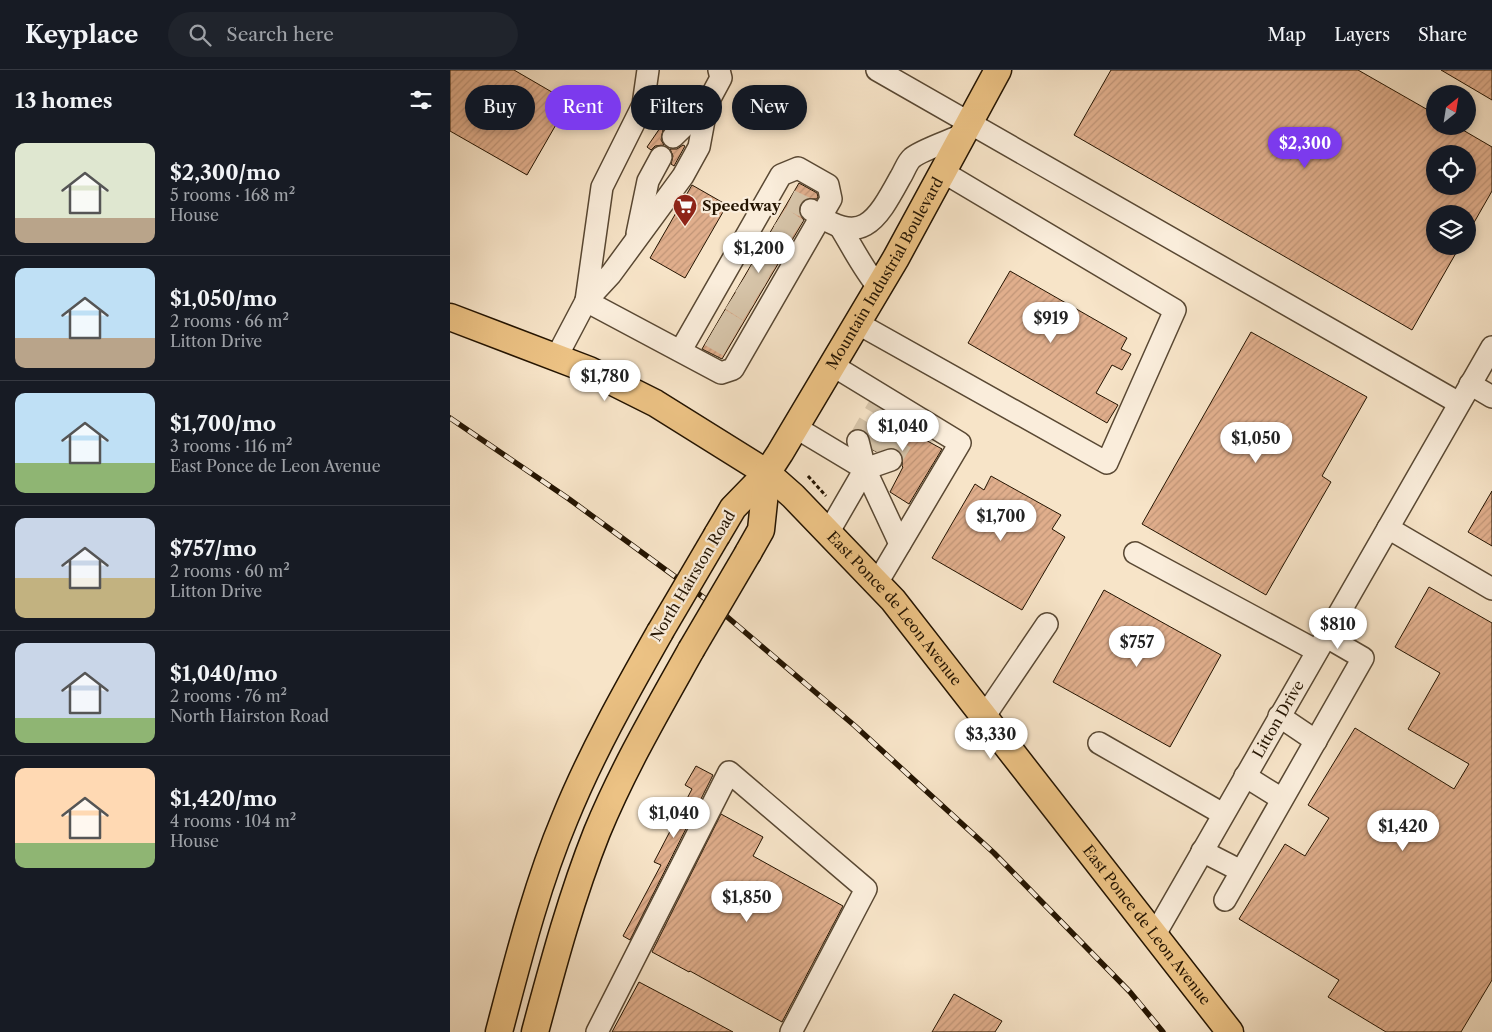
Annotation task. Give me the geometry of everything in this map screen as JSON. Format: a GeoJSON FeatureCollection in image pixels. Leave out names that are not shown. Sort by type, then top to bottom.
{"type":"FeatureCollection","features":[{"type":"Feature","properties":{"kind":"main road","name":"Mountain Industrial Boulevard"},"geometry":{"type":"LineString","coordinates":[[767,474],[879,288],[998,70]]}},
{"type":"Feature","properties":{"kind":"main road","name":"East Ponce de Leon Avenue"},"geometry":{"type":"LineString","coordinates":[[450,317],[589,370],[654,402],[767,474],[893,600],[1230,1032]]}},
{"type":"Feature","properties":{"kind":"main road","name":"North Hairston Road"},"geometry":{"type":"LineString","coordinates":[[499,1032],[528,922],[565,818],[622,700],[660,632],[733,508],[767,474]]}},
{"type":"Feature","properties":{"kind":"main road"},"geometry":{"type":"LineString","coordinates":[[535,1032],[562,932],[598,832],[654,716],[761,530],[767,474]]}},
{"type":"Feature","properties":{"kind":"street"},"geometry":{"type":"LineString","coordinates":[[586,301],[602,187],[643,105],[648,70]]}},
{"type":"Feature","properties":{"kind":"street"},"geometry":{"type":"LineString","coordinates":[[717,85],[721,78],[719,70]]}},
{"type":"Feature","properties":{"kind":"street"},"geometry":{"type":"LineString","coordinates":[[877,70],[967,129],[1459,403]]}},
{"type":"Feature","properties":{"kind":"street"},"geometry":{"type":"LineString","coordinates":[[840,227],[855,227],[873,221],[884,207],[911,158],[967,129]]}},
{"type":"Feature","properties":{"kind":"street"},"geometry":{"type":"LineString","coordinates":[[673,137],[680,130]]}},
{"type":"Feature","properties":{"kind":"street"},"geometry":{"type":"LineString","coordinates":[[556,358],[586,301],[611,274],[683,176],[699,147],[702,130]]}},
{"type":"Feature","properties":{"kind":"street"},"geometry":{"type":"LineString","coordinates":[[635,242],[648,180],[661,157]]}},
{"type":"Feature","properties":{"kind":"street"},"geometry":{"type":"LineString","coordinates":[[586,301],[721,373],[733,369],[771,291],[816,214],[831,199],[828,185],[798,168],[781,175],[742,263],[681,350]]}},
{"type":"Feature","properties":{"kind":"street"},"geometry":{"type":"LineString","coordinates":[[857,323],[1107,463],[1175,310],[943,172]]}},
{"type":"Feature","properties":{"kind":"street"},"geometry":{"type":"LineString","coordinates":[[816,214],[840,227],[854,248],[862,267],[879,288]]}},
{"type":"Feature","properties":{"kind":"street","name":"Litton Drive"},"geometry":{"type":"LineString","coordinates":[[1154,936],[1244,776],[1492,347]]}},
{"type":"Feature","properties":{"kind":"street"},"geometry":{"type":"LineString","coordinates":[[832,365],[896,413],[960,443],[877,583]]}},
{"type":"Feature","properties":{"kind":"street"},"geometry":{"type":"LineString","coordinates":[[1470,384],[1492,397]]}},
{"type":"Feature","properties":{"kind":"street"},"geometry":{"type":"LineString","coordinates":[[795,427],[872,455]]}},
{"type":"Feature","properties":{"kind":"street"},"geometry":{"type":"LineString","coordinates":[[872,455],[900,544]]}},
{"type":"Feature","properties":{"kind":"street"},"geometry":{"type":"LineString","coordinates":[[828,533],[872,455]]}},
{"type":"Feature","properties":{"kind":"street"},"geometry":{"type":"LineString","coordinates":[[1388,528],[1492,589]]}},
{"type":"Feature","properties":{"kind":"street"},"geometry":{"type":"LineString","coordinates":[[1136,553],[1321,643],[1363,658],[1225,900]]}},
{"type":"Feature","properties":{"kind":"street"},"geometry":{"type":"LineString","coordinates":[[984,717],[1047,624]]}},
{"type":"Feature","properties":{"kind":"street"},"geometry":{"type":"LineString","coordinates":[[1279,716],[1316,740]]}},
{"type":"Feature","properties":{"kind":"street"},"geometry":{"type":"LineString","coordinates":[[1099,744],[1223,814]]}},
{"type":"Feature","properties":{"kind":"street"},"geometry":{"type":"LineString","coordinates":[[597,1032],[729,772],[866,889],[791,1032]]}},
{"type":"Feature","properties":{"kind":"street"},"geometry":{"type":"LineString","coordinates":[[1244,776],[1282,799]]}},
{"type":"Feature","properties":{"kind":"street"},"geometry":{"type":"LineString","coordinates":[[1202,851],[1241,871]]}},
{"type":"Feature","properties":{"kind":"building"},"geometry":{"type":"Polygon","coordinates":[[[450,70],[514,70],[545,88],[545,130],[553,130],[527,175],[450,131],[450,70]]]}},
{"type":"Feature","properties":{"kind":"building"},"geometry":{"type":"Polygon","coordinates":[[[1111,70],[1358,70],[1426,109],[1426,135],[1471,135],[1492,147],[1492,191],[1476,219],[1476,205],[1426,205],[1426,255],[1455,255],[1412,330],[1074,135],[1111,70]]]}},
{"type":"Feature","properties":{"kind":"building"},"geometry":{"type":"Polygon","coordinates":[[[1441,70],[1492,70],[1492,100],[1476,91],[1476,85],[1466,85],[1441,70]]]}},
{"type":"Feature","properties":{"kind":"building"},"geometry":{"type":"Polygon","coordinates":[[[659,130],[663,130],[661,140],[664,145],[655,146],[651,150],[647,147],[659,130]]]}},
{"type":"Feature","properties":{"kind":"building"},"geometry":{"type":"Polygon","coordinates":[[[683,145],[685,146],[674,166],[671,164],[673,156],[670,149],[677,149],[683,145]]]}},
{"type":"Feature","properties":{"kind":"building"},"geometry":{"type":"Polygon","coordinates":[[[799,183],[817,193],[817,199],[806,199],[800,204],[800,215],[804,220],[722,359],[702,349],[799,183]]]}},
{"type":"Feature","properties":{"kind":"building"},"geometry":{"type":"Polygon","coordinates":[[[692,185],[727,205],[685,278],[650,258],[692,185]]]}},
{"type":"Feature","properties":{"kind":"building"},"geometry":{"type":"Polygon","coordinates":[[[1010,271],[1127,338],[1121,349],[1131,354],[1122,370],[1112,365],[1096,393],[1118,405],[1107,423],[968,343],[1010,271]]]}},
{"type":"Feature","properties":{"kind":"building"},"geometry":{"type":"Polygon","coordinates":[[[1251,332],[1367,397],[1322,476],[1331,482],[1266,595],[1142,524],[1251,332]]]}},
{"type":"Feature","properties":{"kind":"building"},"geometry":{"type":"Polygon","coordinates":[[[878,407],[913,429],[911,432],[942,449],[909,504],[890,492],[903,467],[903,455],[894,448],[877,452],[873,450],[870,438],[864,430],[878,407]]]}},
{"type":"Feature","properties":{"kind":"building"},"geometry":{"type":"Polygon","coordinates":[[[991,476],[1061,515],[1052,529],[1065,537],[1022,610],[932,558],[975,484],[984,490],[991,476]]]}},
{"type":"Feature","properties":{"kind":"building"},"geometry":{"type":"Polygon","coordinates":[[[1492,491],[1492,546],[1468,532],[1492,491]]]}},
{"type":"Feature","properties":{"kind":"building"},"geometry":{"type":"Polygon","coordinates":[[[1429,587],[1492,623],[1492,980],[1461,1032],[1386,1032],[1328,997],[1339,980],[1239,919],[1285,844],[1305,856],[1329,818],[1308,805],[1355,728],[1454,789],[1469,764],[1408,729],[1440,673],[1395,647],[1429,587]]]}},
{"type":"Feature","properties":{"kind":"building"},"geometry":{"type":"Polygon","coordinates":[[[1104,590],[1221,655],[1170,747],[1053,682],[1104,590]]]}},
{"type":"Feature","properties":{"kind":"building"},"geometry":{"type":"Polygon","coordinates":[[[696,766],[713,775],[630,940],[623,936],[661,865],[654,862],[692,789],[685,785],[696,766]]]}},
{"type":"Feature","properties":{"kind":"building"},"geometry":{"type":"Polygon","coordinates":[[[721,814],[763,837],[753,856],[843,906],[782,1022],[652,952],[721,814]]]}},
{"type":"Feature","properties":{"kind":"building"},"geometry":{"type":"Polygon","coordinates":[[[639,982],[694,1011],[733,1032],[612,1032],[639,982]]]}},
{"type":"Feature","properties":{"kind":"building"},"geometry":{"type":"Polygon","coordinates":[[[954,994],[1002,1021],[995,1032],[932,1032],[954,994]]]}},
{"type":"Feature","properties":{"kind":"tunnel"},"geometry":{"type":"LineString","coordinates":[[790,200],[811,210]]}},
{"type":"Feature","properties":{"kind":"tunnel"},"geometry":{"type":"LineString","coordinates":[[780,217],[799,230]]}},
{"type":"Feature","properties":{"kind":"tunnel"},"geometry":{"type":"LineString","coordinates":[[770,234],[790,245]]}},
{"type":"Feature","properties":{"kind":"tunnel"},"geometry":{"type":"LineString","coordinates":[[760,251],[780,263]]}},
{"type":"Feature","properties":{"kind":"tunnel"},"geometry":{"type":"LineString","coordinates":[[750,268],[771,279]]}},
{"type":"Feature","properties":{"kind":"tunnel"},"geometry":{"type":"LineString","coordinates":[[741,283],[761,296]]}},
{"type":"Feature","properties":{"kind":"tunnel"},"geometry":{"type":"LineString","coordinates":[[731,300],[751,313]]}},
{"type":"Feature","properties":{"kind":"tunnel"},"geometry":{"type":"LineString","coordinates":[[720,319],[740,331]]}},
{"type":"Feature","properties":{"kind":"tunnel"},"geometry":{"type":"LineString","coordinates":[[710,336],[731,348]]}},
{"type":"Feature","properties":{"kind":"tunnel"},"geometry":{"type":"LineString","coordinates":[[858,441],[879,405]]}},
{"type":"Feature","properties":{"kind":"tunnel"},"geometry":{"type":"LineString","coordinates":[[875,451],[894,415]]}},
{"type":"Feature","properties":{"kind":"tunnel"},"geometry":{"type":"LineString","coordinates":[[891,460],[912,425]]}},
{"type":"Feature","properties":{"kind":"railway"},"geometry":{"type":"LineString","coordinates":[[450,418],[569,499],[711,603],[855,726],[994,853],[1130,992],[1163,1032]]}},
{"type":"Feature","properties":{"kind":"place","name":"Speedway"},"geometry":{"type":"Point","coordinates":[685,227]}}]}
